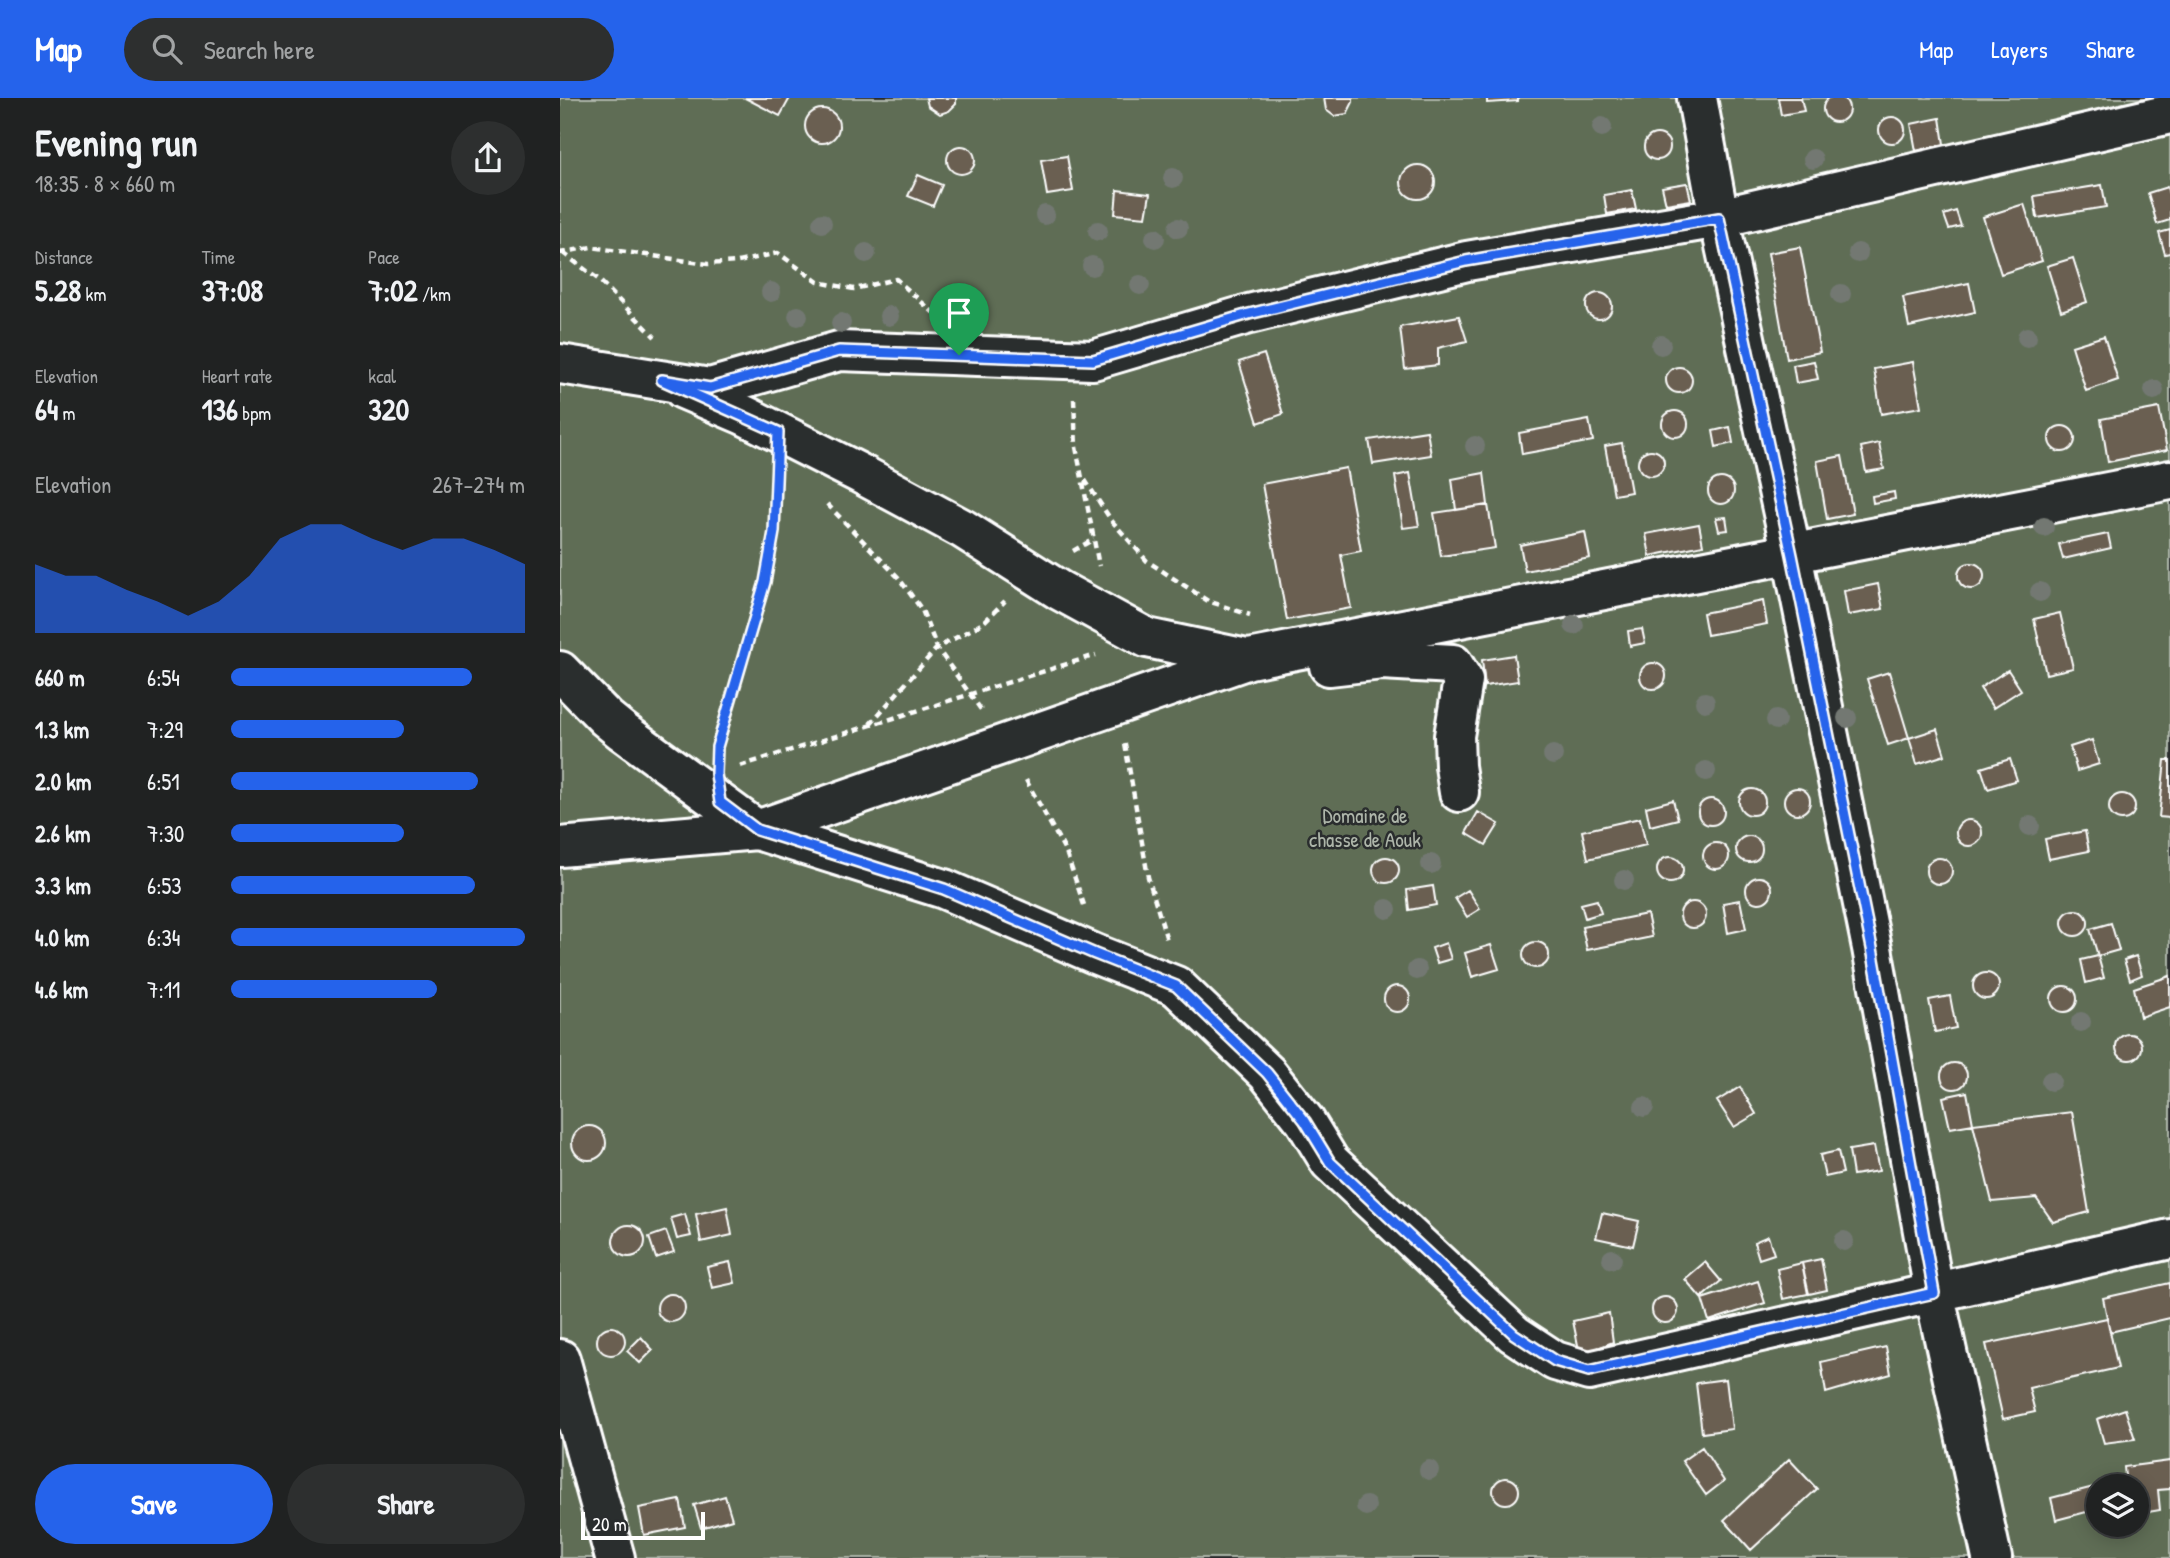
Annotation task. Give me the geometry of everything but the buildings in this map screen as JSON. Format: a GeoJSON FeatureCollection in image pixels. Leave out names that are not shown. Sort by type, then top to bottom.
{"type":"FeatureCollection","features":[{"type":"Feature","properties":{"kind":"street"},"geometry":{"type":"LineString","coordinates":[[1697,98],[1719,218],[1792,555],[1872,948],[1934,1293],[1992,1558]]}},
{"type":"Feature","properties":{"kind":"street"},"geometry":{"type":"LineString","coordinates":[[560,364],[710,388],[839,351],[1093,360],[1249,314],[1466,261],[1719,218],[2170,114]]}},
{"type":"Feature","properties":{"kind":"street"},"geometry":{"type":"LineString","coordinates":[[678,383],[963,529],[1033,574],[1147,638],[1249,659],[1282,671],[1382,660],[1453,664],[1463,680],[1454,736],[1455,766],[1460,792]]}},
{"type":"Feature","properties":{"kind":"street"},"geometry":{"type":"LineString","coordinates":[[560,847],[757,830],[1249,659],[2170,480]]}},
{"type":"Feature","properties":{"kind":"street"},"geometry":{"type":"LineString","coordinates":[[560,671],[606,718],[705,779],[757,830],[944,889],[1176,986],[1267,1073],[1305,1121],[1330,1162],[1514,1334],[1555,1361],[1589,1371],[2170,1238]]}},
{"type":"Feature","properties":{"kind":"street"},"geometry":{"type":"LineString","coordinates":[[560,1359],[615,1558]]}},
{"type":"Feature","properties":{"kind":"path"},"geometry":{"type":"LineString","coordinates":[[561,252],[591,247],[708,264],[738,262],[778,253],[818,282],[854,289],[896,279],[933,310],[959,355]]}},
{"type":"Feature","properties":{"kind":"path"},"geometry":{"type":"LineString","coordinates":[[561,252],[598,279],[647,327],[678,383]]}},
{"type":"Feature","properties":{"kind":"path"},"geometry":{"type":"LineString","coordinates":[[705,779],[717,747],[765,582],[774,532],[778,432]]}},
{"type":"Feature","properties":{"kind":"path"},"geometry":{"type":"LineString","coordinates":[[1083,477],[1111,520],[1147,561],[1208,601],[1255,617]]}},
{"type":"Feature","properties":{"kind":"path"},"geometry":{"type":"LineString","coordinates":[[822,499],[898,577],[922,610],[937,648],[1006,743],[1066,852],[1081,891],[1095,954]]}},
{"type":"Feature","properties":{"kind":"path"},"geometry":{"type":"LineString","coordinates":[[870,725],[937,648],[983,623],[1033,574],[1094,539]]}},
{"type":"Feature","properties":{"kind":"path"},"geometry":{"type":"LineString","coordinates":[[705,779],[1147,638]]}},
{"type":"Feature","properties":{"kind":"green space","name":"Domaine de chasse de Aouk"},"geometry":{"type":"Polygon","coordinates":[[[560,98],[2170,98],[2170,1558],[560,1558],[560,98]]]}},
{"type":"Feature","properties":{"kind":"route"},"geometry":{"type":"LineString","coordinates":[[1719,218],[1792,555],[1872,948],[1934,1293],[1589,1371],[1555,1361],[1514,1334],[1330,1162],[1305,1121],[1267,1073],[1176,986],[944,889],[757,830],[720,802],[716,774],[717,747],[765,582],[774,532],[778,432],[662,380],[710,388],[839,351],[959,355],[1093,360],[1249,314],[1466,261],[1719,218]]}}]}
